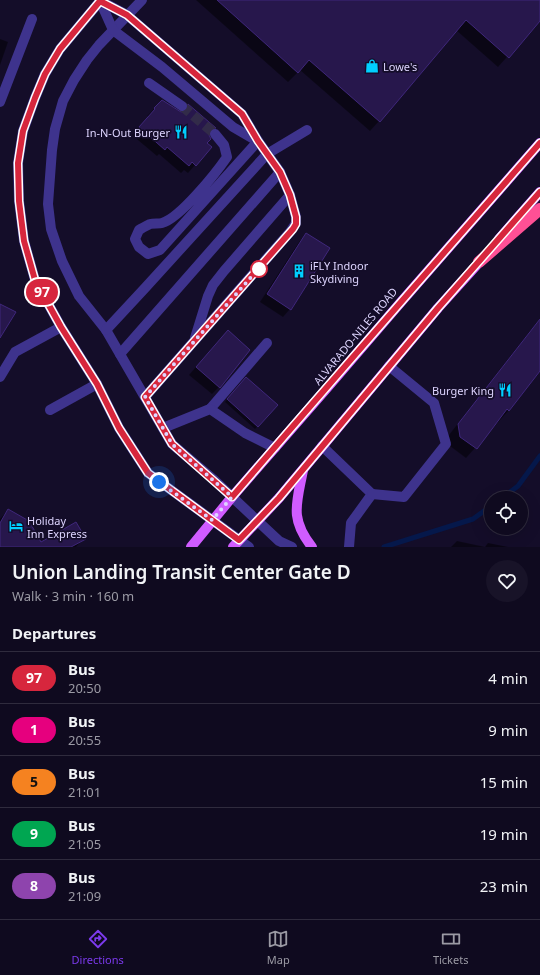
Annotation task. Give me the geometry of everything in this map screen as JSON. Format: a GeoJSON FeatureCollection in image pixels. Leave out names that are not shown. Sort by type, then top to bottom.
{"type":"FeatureCollection","features":[{"type":"Feature","properties":{"kind":"highway"},"geometry":{"type":"LineString","coordinates":[[479,262],[540,210]]}},
{"type":"Feature","properties":{"kind":"main road","name":"ALVARADO-NILES ROAD"},"geometry":{"type":"LineString","coordinates":[[191,547],[212,520],[368,341],[400,302],[540,143]]}},
{"type":"Feature","properties":{"kind":"main road"},"geometry":{"type":"LineString","coordinates":[[236,544],[279,498],[438,308],[540,192]]}},
{"type":"Feature","properties":{"kind":"main road"},"geometry":{"type":"LineString","coordinates":[[304,468],[296,511],[298,525],[303,537],[312,547]]}},
{"type":"Feature","properties":{"kind":"street"},"geometry":{"type":"LineString","coordinates":[[100,0],[127,15],[242,114],[258,141],[280,172],[290,195],[296,217],[296,224],[293,229],[145,397]]}},
{"type":"Feature","properties":{"kind":"street"},"geometry":{"type":"LineString","coordinates":[[100,0],[113,30],[162,67],[233,127],[258,141]]}},
{"type":"Feature","properties":{"kind":"street"},"geometry":{"type":"LineString","coordinates":[[100,0],[60,49],[45,74],[23,131],[18,163],[19,201],[24,241],[35,280],[61,327],[97,384],[119,428],[148,473],[212,520],[236,544],[249,547]]}},
{"type":"Feature","properties":{"kind":"street"},"geometry":{"type":"LineString","coordinates":[[142,0],[87,60],[63,101],[55,129],[52,150],[48,204],[51,229],[62,261],[79,296],[106,330],[172,444],[279,541],[292,547]]}},
{"type":"Feature","properties":{"kind":"street"},"geometry":{"type":"LineString","coordinates":[[0,102],[32,20]]}},
{"type":"Feature","properties":{"kind":"street"},"geometry":{"type":"LineString","coordinates":[[149,84],[182,106]]}},
{"type":"Feature","properties":{"kind":"street"},"geometry":{"type":"LineString","coordinates":[[106,330],[267,154],[307,130]]}},
{"type":"Feature","properties":{"kind":"street"},"geometry":{"type":"LineString","coordinates":[[215,134],[224,145],[227,157],[217,172],[173,217],[163,223],[151,224],[139,230],[135,239],[139,247],[148,254],[160,250],[258,141]]}},
{"type":"Feature","properties":{"kind":"street"},"geometry":{"type":"LineString","coordinates":[[120,354],[280,172]]}},
{"type":"Feature","properties":{"kind":"street"},"geometry":{"type":"LineString","coordinates":[[194,343],[208,296],[214,285],[224,271],[290,195]]}},
{"type":"Feature","properties":{"kind":"street"},"geometry":{"type":"LineString","coordinates":[[0,377],[16,352],[61,327]]}},
{"type":"Feature","properties":{"kind":"street"},"geometry":{"type":"LineString","coordinates":[[163,428],[210,409],[268,343]]}},
{"type":"Feature","properties":{"kind":"street"},"geometry":{"type":"LineString","coordinates":[[322,446],[372,494],[404,497],[446,444],[434,404],[389,366]]}},
{"type":"Feature","properties":{"kind":"street"},"geometry":{"type":"LineString","coordinates":[[50,410],[97,384]]}},
{"type":"Feature","properties":{"kind":"street"},"geometry":{"type":"LineString","coordinates":[[210,409],[245,433],[275,448]]}},
{"type":"Feature","properties":{"kind":"street"},"geometry":{"type":"LineString","coordinates":[[349,547],[350,523],[372,494]]}},
{"type":"Feature","properties":{"kind":"building","name":"Lowe's"},"geometry":{"type":"Polygon","coordinates":[[[217,0],[540,0],[540,21],[509,58],[466,20],[380,122],[309,60],[298,73],[217,0]]]}},
{"type":"Feature","properties":{"kind":"building","name":"In-N-Out Burger"},"geometry":{"type":"Polygon","coordinates":[[[162,100],[181,112],[187,110],[188,104],[216,128],[211,129],[209,132],[211,139],[207,143],[212,147],[196,166],[192,162],[189,166],[167,147],[165,150],[139,127],[162,100]]]}},
{"type":"Feature","properties":{"kind":"building","name":"iFLY Indoor Skydiving"},"geometry":{"type":"Polygon","coordinates":[[[306,233],[330,248],[291,310],[267,294],[306,233]]]}},
{"type":"Feature","properties":{"kind":"building"},"geometry":{"type":"Polygon","coordinates":[[[0,304],[16,312],[0,338],[0,304]]]}},
{"type":"Feature","properties":{"kind":"building","name":"Burger King"},"geometry":{"type":"Polygon","coordinates":[[[540,319],[540,371],[509,411],[507,409],[477,449],[460,437],[458,424],[540,319]]]}},
{"type":"Feature","properties":{"kind":"building"},"geometry":{"type":"Polygon","coordinates":[[[228,330],[250,350],[220,388],[196,367],[228,330]]]}},
{"type":"Feature","properties":{"kind":"building"},"geometry":{"type":"Polygon","coordinates":[[[246,377],[278,405],[258,427],[227,399],[246,377]]]}},
{"type":"Feature","properties":{"kind":"building","name":"Holiday Inn Express"},"geometry":{"type":"Polygon","coordinates":[[[8,509],[29,521],[41,542],[76,522],[86,539],[71,547],[0,547],[0,523],[8,509]]]}},
{"type":"Feature","properties":{"kind":"waterway"},"geometry":{"type":"LineString","coordinates":[[511,491],[518,486],[540,456]]}},
{"type":"Feature","properties":{"kind":"waterway"},"geometry":{"type":"LineString","coordinates":[[384,547],[473,519],[484,511]]}},
{"type":"Feature","properties":{"kind":"tunnel"},"geometry":{"type":"LineString","coordinates":[[182,106],[215,134]]}},
{"type":"Feature","properties":{"kind":"bus line","name":"97"},"geometry":{"type":"LineString","coordinates":[[540,143],[400,302],[368,341],[232,497],[172,444],[145,397],[293,229],[296,224],[296,217],[290,195],[280,172],[258,141],[242,114],[127,15],[100,1],[60,49],[45,74],[23,131],[18,163],[19,201],[24,241],[35,280],[61,327],[97,384],[119,428],[148,473],[239,540],[279,498],[438,308],[540,192]]}},
{"type":"Feature","properties":{"kind":"place","name":"Lowe's"},"geometry":{"type":"Point","coordinates":[372,66]}},
{"type":"Feature","properties":{"kind":"place","name":"In-N-Out Burger"},"geometry":{"type":"Point","coordinates":[181,132]}},
{"type":"Feature","properties":{"kind":"place","name":"iFLY Indoor Skydiving"},"geometry":{"type":"Point","coordinates":[299,271]}},
{"type":"Feature","properties":{"kind":"place","name":"Burger King"},"geometry":{"type":"Point","coordinates":[505,390]}},
{"type":"Feature","properties":{"kind":"place","name":"Holiday Inn Express"},"geometry":{"type":"Point","coordinates":[16,526]}},
{"type":"Feature","properties":{"kind":"route"},"geometry":{"type":"LineString","coordinates":[[159,482],[212,520],[232,497],[172,444],[145,397],[261,266],[259,269]]}}]}
